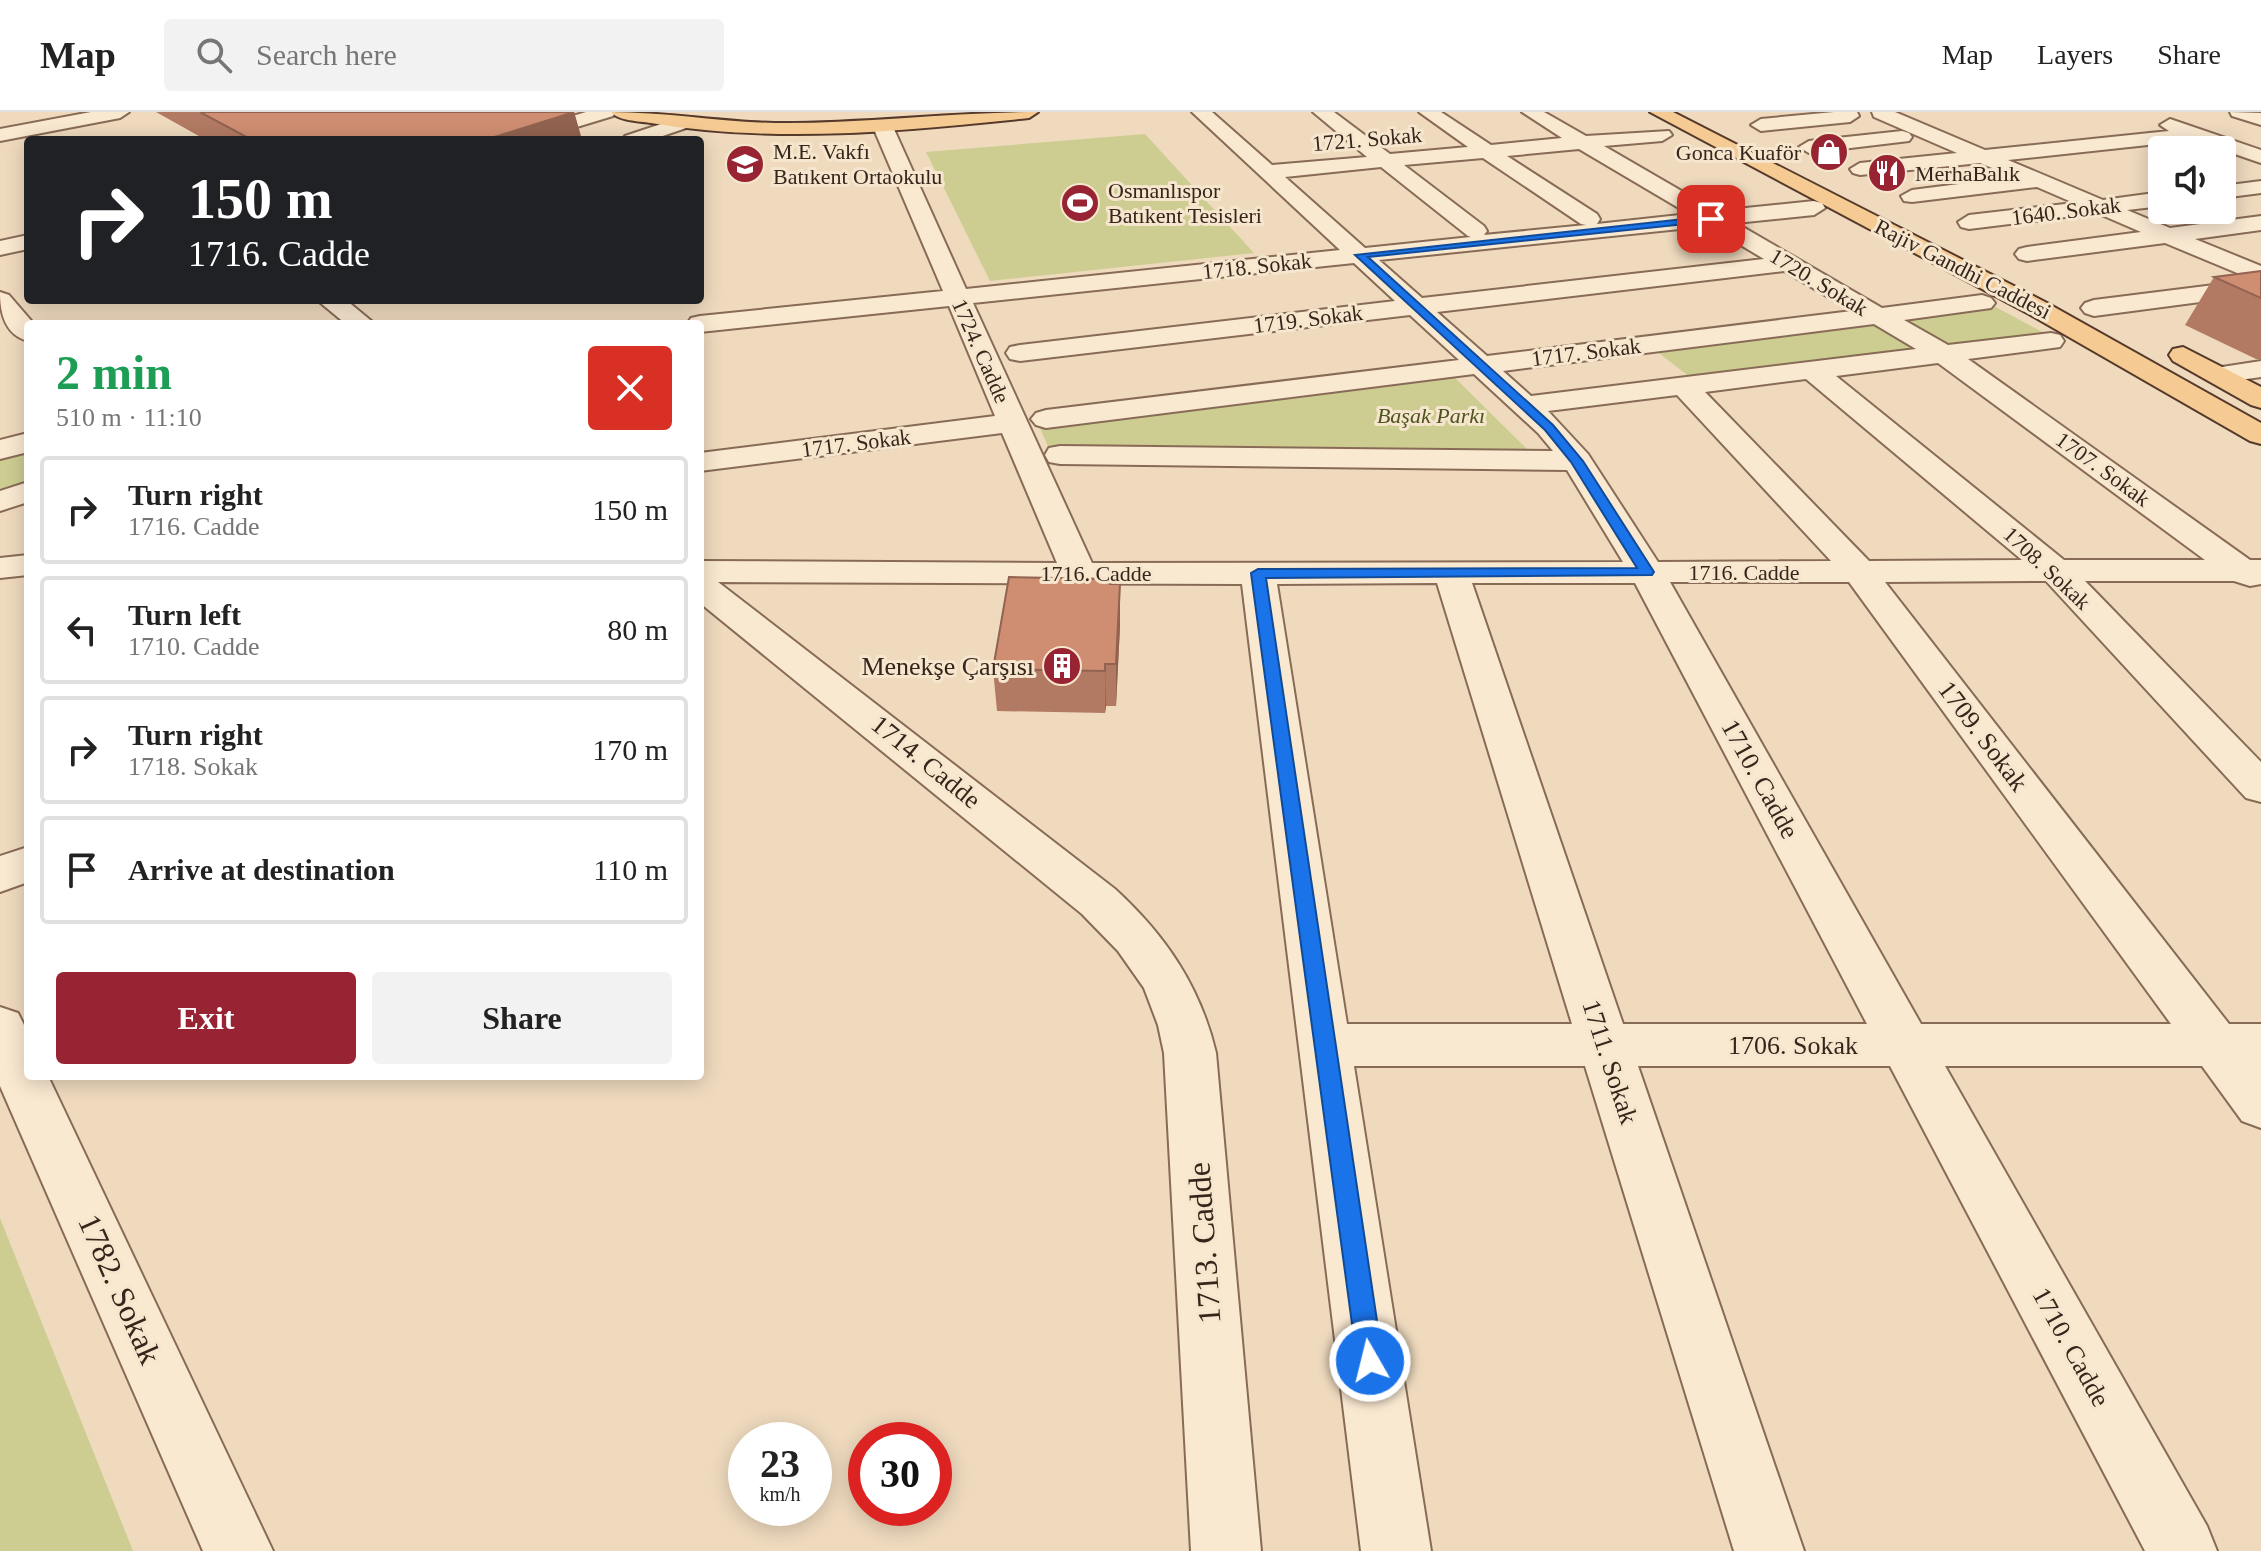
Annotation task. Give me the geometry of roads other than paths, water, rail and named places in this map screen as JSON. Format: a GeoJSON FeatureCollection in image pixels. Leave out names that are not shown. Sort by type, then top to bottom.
{"type":"FeatureCollection","features":[{"type":"Feature","properties":{"kind":"main road"},"geometry":{"type":"LineString","coordinates":[[620,112],[774,130],[942,112]]}},
{"type":"Feature","properties":{"kind":"main road"},"geometry":{"type":"LineString","coordinates":[[882,119],[1029,112]]}},
{"type":"Feature","properties":{"kind":"main road","name":"Rajiv Gandhi Caddesi"},"geometry":{"type":"LineString","coordinates":[[1700,112],[1970,234]]}},
{"type":"Feature","properties":{"kind":"main road","name":"Rajiv Gandhi Caddesi"},"geometry":{"type":"LineString","coordinates":[[1661,124],[2021,298],[2261,435]]}},
{"type":"Feature","properties":{"kind":"main road","name":"Rajiv Gandhi Caddesi"},"geometry":{"type":"LineString","coordinates":[[2018,259],[2038,279]]}},
{"type":"Feature","properties":{"kind":"main road"},"geometry":{"type":"LineString","coordinates":[[2087,305],[2130,327]]}},
{"type":"Feature","properties":{"kind":"main road"},"geometry":{"type":"LineString","coordinates":[[2167,347],[2261,399]]}},
{"type":"Feature","properties":{"kind":"street"},"geometry":{"type":"LineString","coordinates":[[0,135],[90,114],[120,112]]}},
{"type":"Feature","properties":{"kind":"street"},"geometry":{"type":"LineString","coordinates":[[526,136],[606,112]]}},
{"type":"Feature","properties":{"kind":"street","name":"1710. Cadde"},"geometry":{"type":"LineString","coordinates":[[1201,112],[1526,405],[1577,461],[1647,572],[2182,1551]]}},
{"type":"Feature","properties":{"kind":"street"},"geometry":{"type":"LineString","coordinates":[[1322,112],[1476,231]]}},
{"type":"Feature","properties":{"kind":"street"},"geometry":{"type":"LineString","coordinates":[[1428,112],[1589,219]]}},
{"type":"Feature","properties":{"kind":"street","name":"1720. Sokak"},"geometry":{"type":"LineString","coordinates":[[1531,112],[1943,354]]}},
{"type":"Feature","properties":{"kind":"street"},"geometry":{"type":"LineString","coordinates":[[2239,112],[2261,119]]}},
{"type":"Feature","properties":{"kind":"street"},"geometry":{"type":"LineString","coordinates":[[1761,125],[1888,113],[1931,135],[2259,276]]}},
{"type":"Feature","properties":{"kind":"street"},"geometry":{"type":"LineString","coordinates":[[90,114],[112,131]]}},
{"type":"Feature","properties":{"kind":"street"},"geometry":{"type":"LineString","coordinates":[[641,136],[683,118]]}},
{"type":"Feature","properties":{"kind":"street"},"geometry":{"type":"LineString","coordinates":[[2152,118],[2260,156]]}},
{"type":"Feature","properties":{"kind":"street","name":"1724. Cadde"},"geometry":{"type":"LineString","coordinates":[[882,119],[1079,574]]}},
{"type":"Feature","properties":{"kind":"street","name":"1721. Sokak"},"geometry":{"type":"LineString","coordinates":[[1268,172],[1583,143],[1661,124]]}},
{"type":"Feature","properties":{"kind":"street"},"geometry":{"type":"LineString","coordinates":[[1809,147],[1978,130]]}},
{"type":"Feature","properties":{"kind":"street"},"geometry":{"type":"LineString","coordinates":[[1860,169],[2196,134]]}},
{"type":"Feature","properties":{"kind":"street"},"geometry":{"type":"LineString","coordinates":[[2236,159],[2260,156]]}},
{"type":"Feature","properties":{"kind":"street"},"geometry":{"type":"LineString","coordinates":[[1912,196],[2086,176]]}},
{"type":"Feature","properties":{"kind":"street"},"geometry":{"type":"LineString","coordinates":[[2236,190],[2261,187]]}},
{"type":"Feature","properties":{"kind":"street","name":"1640. Sokak"},"geometry":{"type":"LineString","coordinates":[[1970,234],[2100,207],[2148,201]]}},
{"type":"Feature","properties":{"kind":"street","name":"1718. Sokak"},"geometry":{"type":"LineString","coordinates":[[704,324],[1814,208]]}},
{"type":"Feature","properties":{"kind":"street"},"geometry":{"type":"LineString","coordinates":[[2018,259],[2261,223]]}},
{"type":"Feature","properties":{"kind":"street"},"geometry":{"type":"LineString","coordinates":[[0,248],[24,243]]}},
{"type":"Feature","properties":{"kind":"street","name":"1719. Sokak"},"geometry":{"type":"LineString","coordinates":[[1020,353],[1787,263]]}},
{"type":"Feature","properties":{"kind":"street"},"geometry":{"type":"LineString","coordinates":[[2087,305],[2259,276]]}},
{"type":"Feature","properties":{"kind":"street"},"geometry":{"type":"LineString","coordinates":[[0,300],[24,328]]}},
{"type":"Feature","properties":{"kind":"street","name":"1717. Sokak"},"geometry":{"type":"LineString","coordinates":[[1046,419],[1982,303]]}},
{"type":"Feature","properties":{"kind":"street"},"geometry":{"type":"LineString","coordinates":[[335,304],[357,320]]}},
{"type":"Feature","properties":{"kind":"street","name":"1717. Sokak"},"geometry":{"type":"LineString","coordinates":[[1526,405],[2051,341]]}},
{"type":"Feature","properties":{"kind":"street","name":"1707. Sokak"},"geometry":{"type":"LineString","coordinates":[[1943,354],[2255,575]]}},
{"type":"Feature","properties":{"kind":"street"},"geometry":{"type":"LineString","coordinates":[[2219,375],[2261,369]]}},
{"type":"Feature","properties":{"kind":"street","name":"1708. Sokak"},"geometry":{"type":"LineString","coordinates":[[1812,370],[2056,571],[2261,788]]}},
{"type":"Feature","properties":{"kind":"street","name":"1709. Sokak"},"geometry":{"type":"LineString","coordinates":[[1684,386],[1859,571],[2238,1045],[2261,1105]]}},
{"type":"Feature","properties":{"kind":"street","name":"1717. Sokak"},"geometry":{"type":"LineString","coordinates":[[704,462],[1013,423]]}},
{"type":"Feature","properties":{"kind":"street"},"geometry":{"type":"LineString","coordinates":[[0,450],[24,443]]}},
{"type":"Feature","properties":{"kind":"street"},"geometry":{"type":"LineString","coordinates":[[1060,455],[1577,461]]}},
{"type":"Feature","properties":{"kind":"street"},"geometry":{"type":"LineString","coordinates":[[0,501],[24,493]]}},
{"type":"Feature","properties":{"kind":"street"},"geometry":{"type":"LineString","coordinates":[[0,568],[24,565]]}},
{"type":"Feature","properties":{"kind":"street","name":"1716. Cadde"},"geometry":{"type":"LineString","coordinates":[[704,571],[1079,574],[2056,571],[2255,575]]}},
{"type":"Feature","properties":{"kind":"street"},"geometry":{"type":"LineString","coordinates":[[1258,573],[1396,1551]]}},
{"type":"Feature","properties":{"kind":"street","name":"1711. Sokak"},"geometry":{"type":"LineString","coordinates":[[1451,573],[1769,1551]]}},
{"type":"Feature","properties":{"kind":"street","name":"1714. Cadde"},"geometry":{"type":"LineString","coordinates":[[704,588],[1078,883],[1144,947]]}},
{"type":"Feature","properties":{"kind":"street"},"geometry":{"type":"LineString","coordinates":[[0,875],[24,865]]}},
{"type":"Feature","properties":{"kind":"street","name":"1713. Cadde"},"geometry":{"type":"LineString","coordinates":[[1144,947],[1178,1003],[1190,1053],[1226,1551]]}},
{"type":"Feature","properties":{"kind":"street","name":"1782. Sokak"},"geometry":{"type":"LineString","coordinates":[[0,1028],[238,1551]]}},
{"type":"Feature","properties":{"kind":"street","name":"1706. Sokak"},"geometry":{"type":"LineString","coordinates":[[1325,1045],[2238,1045]]}},
{"type":"Feature","properties":{"kind":"place","name":"Gonca Kuaför"},"geometry":{"type":"Point","coordinates":[1829,152]}},
{"type":"Feature","properties":{"kind":"place","name":"M.E. Vakfı Batıkent Ortaokulu"},"geometry":{"type":"Point","coordinates":[745,164]}},
{"type":"Feature","properties":{"kind":"place","name":"MerhaBalık"},"geometry":{"type":"Point","coordinates":[1887,173]}},
{"type":"Feature","properties":{"kind":"place","name":"Osmanlıspor Batıkent Tesisleri"},"geometry":{"type":"Point","coordinates":[1080,203]}},
{"type":"Feature","properties":{"kind":"place","name":"Menekşe Çarşısı"},"geometry":{"type":"Point","coordinates":[1062,666]}},
{"type":"Feature","properties":{"kind":"park label","name":"Başak Parkı"},"geometry":{"type":"Point","coordinates":[1431,415]}}]}
